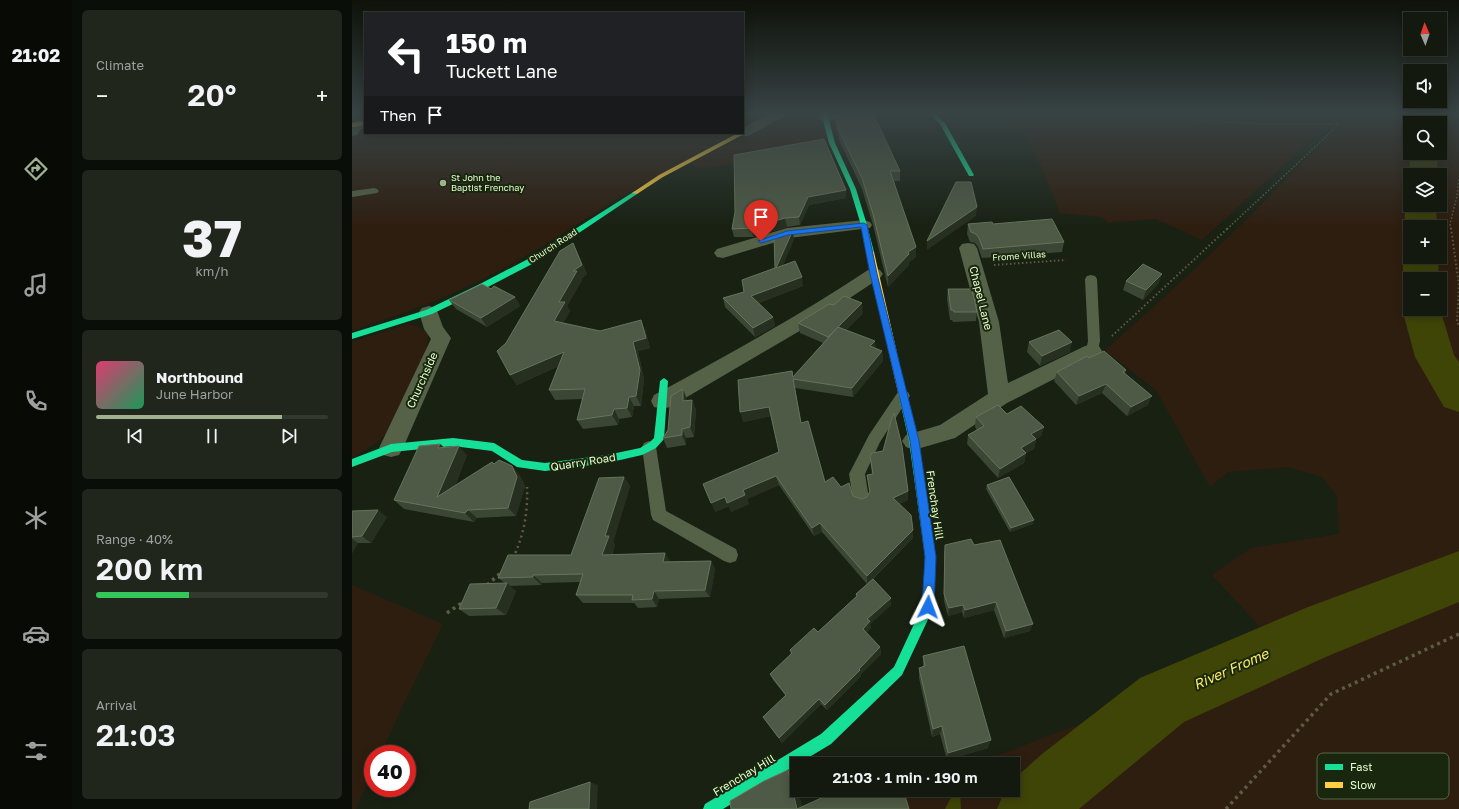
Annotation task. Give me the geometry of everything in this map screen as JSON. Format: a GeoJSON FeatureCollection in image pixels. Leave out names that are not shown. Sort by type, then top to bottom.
{"type":"FeatureCollection","features":[{"type":"Feature","properties":{"kind":"street","name":"Church Road"},"geometry":{"type":"LineString","coordinates":[[352,336],[429,312],[482,287],[531,260],[661,176],[709,151]]}},
{"type":"Feature","properties":{"kind":"street","name":"Frenchay Hill"},"geometry":{"type":"LineString","coordinates":[[710,809],[826,739],[898,671],[928,607],[930,557],[914,441],[874,274],[864,225],[853,189],[836,151]]}},
{"type":"Feature","properties":{"kind":"street"},"geometry":{"type":"LineString","coordinates":[[958,151],[971,174]]}},
{"type":"Feature","properties":{"kind":"street"},"geometry":{"type":"LineString","coordinates":[[723,253],[787,233],[864,225]]}},
{"type":"Feature","properties":{"kind":"street","name":"Chapel Lane"},"geometry":{"type":"LineString","coordinates":[[968,248],[989,322],[999,397]]}},
{"type":"Feature","properties":{"kind":"street"},"geometry":{"type":"LineString","coordinates":[[662,401],[791,328],[874,274]]}},
{"type":"Feature","properties":{"kind":"street","name":"Churchside"},"geometry":{"type":"LineString","coordinates":[[391,448],[441,338],[434,329],[429,312]]}},
{"type":"Feature","properties":{"kind":"street"},"geometry":{"type":"LineString","coordinates":[[914,441],[947,432],[999,397],[1092,351]]}},
{"type":"Feature","properties":{"kind":"street"},"geometry":{"type":"LineString","coordinates":[[649,447],[659,439],[664,381]]}},
{"type":"Feature","properties":{"kind":"street","name":"Quarry Road"},"geometry":{"type":"LineString","coordinates":[[352,463],[391,448],[453,442],[494,447],[520,464],[545,467],[599,460],[642,451],[649,447]]}},
{"type":"Feature","properties":{"kind":"lane"},"geometry":{"type":"LineString","coordinates":[[352,194],[374,191]]}},
{"type":"Feature","properties":{"kind":"lane"},"geometry":{"type":"LineString","coordinates":[[1091,280],[1094,342],[1092,351]]}},
{"type":"Feature","properties":{"kind":"lane"},"geometry":{"type":"LineString","coordinates":[[861,499],[857,474],[874,440],[903,396]]}},
{"type":"Feature","properties":{"kind":"lane"},"geometry":{"type":"LineString","coordinates":[[649,447],[659,516],[730,555]]}},
{"type":"Feature","properties":{"kind":"path"},"geometry":{"type":"LineString","coordinates":[[1092,351],[1110,338],[1309,151]]}},
{"type":"Feature","properties":{"kind":"path"},"geometry":{"type":"LineString","coordinates":[[1459,178],[1457,196],[1450,224],[1459,285],[1457,321],[1459,326]]}},
{"type":"Feature","properties":{"kind":"path","name":"Frome Villas"},"geometry":{"type":"LineString","coordinates":[[974,267],[1066,260]]}},
{"type":"Feature","properties":{"kind":"path"},"geometry":{"type":"LineString","coordinates":[[510,562],[523,535],[526,520],[528,498],[525,465]]}},
{"type":"Feature","properties":{"kind":"path"},"geometry":{"type":"LineString","coordinates":[[486,586],[506,566]]}},
{"type":"Feature","properties":{"kind":"path"},"geometry":{"type":"LineString","coordinates":[[448,613],[467,599]]}},
{"type":"Feature","properties":{"kind":"path"},"geometry":{"type":"LineString","coordinates":[[1226,809],[1331,694],[1459,634]]}},
{"type":"Feature","properties":{"kind":"shaded area"},"geometry":{"type":"Polygon","coordinates":[[[352,151],[703,151],[621,197],[609,186],[620,197],[501,270],[460,290],[406,312],[352,331],[352,151]]]}},
{"type":"Feature","properties":{"kind":"shaded area"},"geometry":{"type":"Polygon","coordinates":[[[715,151],[799,151],[702,169],[689,164],[715,151]]]}},
{"type":"Feature","properties":{"kind":"shaded area"},"geometry":{"type":"Polygon","coordinates":[[[1033,151],[1299,151],[1202,240],[1156,219],[1108,223],[1102,217],[1060,213],[1042,168],[1033,151]]]}},
{"type":"Feature","properties":{"kind":"shaded area"},"geometry":{"type":"Polygon","coordinates":[[[1313,151],[1403,151],[1403,160],[1447,160],[1447,151],[1459,151],[1459,809],[860,809],[891,797],[1020,797],[1020,757],[994,757],[1087,721],[1260,627],[1212,575],[1251,548],[1339,534],[1337,496],[1322,477],[1288,467],[1228,472],[1210,487],[1156,390],[1107,352],[1106,349],[1169,293],[1231,234],[1313,151]]]}},
{"type":"Feature","properties":{"kind":"shaded area"},"geometry":{"type":"Polygon","coordinates":[[[408,324],[419,327],[428,334],[426,351],[387,433],[376,443],[352,458],[352,342],[408,324]]]}},
{"type":"Feature","properties":{"kind":"shaded area"},"geometry":{"type":"Polygon","coordinates":[[[352,585],[443,624],[385,745],[364,745],[364,791],[356,809],[352,809],[352,585]]]}},
{"type":"Feature","properties":{"kind":"shaded area"},"geometry":{"type":"Polygon","coordinates":[[[951,797],[960,797],[961,809],[945,809],[951,797]]]}},
{"type":"Feature","properties":{"kind":"building"},"geometry":{"type":"Polygon","coordinates":[[[758,151],[829,151],[846,190],[808,197],[799,217],[785,218],[752,228],[732,229],[735,212],[734,155],[758,151]]]}},
{"type":"Feature","properties":{"kind":"building"},"geometry":{"type":"Polygon","coordinates":[[[849,151],[891,151],[900,171],[890,171],[916,247],[908,252],[909,254],[888,276],[873,214],[862,178],[849,151]]]}},
{"type":"Feature","properties":{"kind":"building"},"geometry":{"type":"Polygon","coordinates":[[[956,182],[971,182],[977,207],[927,241],[956,182]]]}},
{"type":"Feature","properties":{"kind":"building"},"geometry":{"type":"Polygon","coordinates":[[[1052,219],[1064,242],[983,249],[979,238],[976,234],[971,232],[968,224],[992,222],[993,224],[1052,219]]]}},
{"type":"Feature","properties":{"kind":"building"},"geometry":{"type":"Polygon","coordinates":[[[793,230],[776,268],[795,261],[802,277],[751,296],[773,317],[753,328],[723,298],[744,292],[742,280],[775,268],[774,235],[793,230]]]}},
{"type":"Feature","properties":{"kind":"building"},"geometry":{"type":"Polygon","coordinates":[[[573,243],[582,265],[573,271],[577,271],[559,302],[565,302],[554,321],[600,331],[641,320],[646,338],[633,342],[640,370],[636,396],[629,397],[627,408],[614,409],[612,415],[577,420],[585,389],[549,390],[564,352],[510,375],[497,351],[506,343],[560,251],[573,243]]]}},
{"type":"Feature","properties":{"kind":"building"},"geometry":{"type":"Polygon","coordinates":[[[1143,264],[1162,274],[1146,290],[1126,281],[1143,264]]]}},
{"type":"Feature","properties":{"kind":"building"},"geometry":{"type":"Polygon","coordinates":[[[482,284],[491,289],[494,286],[515,297],[481,318],[449,300],[482,284]]]}},
{"type":"Feature","properties":{"kind":"building"},"geometry":{"type":"Polygon","coordinates":[[[948,289],[972,289],[977,312],[954,312],[951,310],[948,289]]]}},
{"type":"Feature","properties":{"kind":"building"},"geometry":{"type":"Polygon","coordinates":[[[844,296],[862,303],[828,337],[798,323],[829,304],[834,305],[844,296]]]}},
{"type":"Feature","properties":{"kind":"building"},"geometry":{"type":"Polygon","coordinates":[[[838,327],[875,341],[870,346],[882,351],[852,388],[793,379],[801,423],[808,421],[825,482],[833,477],[841,487],[849,483],[853,496],[861,499],[867,497],[870,491],[867,475],[873,474],[870,456],[872,453],[883,451],[894,413],[902,446],[908,491],[893,498],[911,515],[913,530],[867,576],[820,523],[812,528],[776,476],[743,490],[745,495],[727,503],[725,497],[711,503],[703,484],[779,452],[769,407],[740,412],[738,380],[792,371],[793,377],[838,327]]]}},
{"type":"Feature","properties":{"kind":"building"},"geometry":{"type":"Polygon","coordinates":[[[1059,330],[1072,342],[1042,356],[1029,342],[1059,330]]]}},
{"type":"Feature","properties":{"kind":"building"},"geometry":{"type":"Polygon","coordinates":[[[1104,351],[1126,370],[1123,372],[1152,396],[1131,407],[1106,384],[1079,396],[1057,372],[1087,356],[1089,358],[1104,351]]]}},
{"type":"Feature","properties":{"kind":"building"},"geometry":{"type":"Polygon","coordinates":[[[683,389],[683,401],[692,400],[690,427],[682,429],[682,435],[663,438],[668,430],[671,396],[683,389]]]}},
{"type":"Feature","properties":{"kind":"building"},"geometry":{"type":"Polygon","coordinates":[[[998,405],[1007,414],[1021,406],[1044,427],[1031,434],[1036,439],[1021,448],[1026,453],[1000,469],[968,435],[984,426],[976,417],[998,405]]]}},
{"type":"Feature","properties":{"kind":"building"},"geometry":{"type":"Polygon","coordinates":[[[440,444],[438,448],[459,446],[437,497],[492,462],[494,464],[499,460],[512,466],[517,477],[508,508],[468,510],[465,513],[394,500],[419,446],[440,444]]]}},
{"type":"Feature","properties":{"kind":"building"},"geometry":{"type":"Polygon","coordinates":[[[624,477],[605,536],[609,536],[602,555],[665,553],[663,562],[711,561],[705,590],[654,591],[652,599],[632,600],[633,595],[576,595],[583,574],[533,575],[533,577],[498,578],[508,555],[571,555],[599,478],[624,477]]]}},
{"type":"Feature","properties":{"kind":"building"},"geometry":{"type":"Polygon","coordinates":[[[1009,477],[1034,520],[1011,528],[987,485],[1009,477]]]}},
{"type":"Feature","properties":{"kind":"building"},"geometry":{"type":"Polygon","coordinates":[[[378,510],[362,536],[352,537],[352,511],[378,510]]]}},
{"type":"Feature","properties":{"kind":"building"},"geometry":{"type":"Polygon","coordinates":[[[971,539],[974,545],[1000,540],[1033,624],[1006,631],[996,602],[965,610],[963,605],[949,608],[944,594],[945,545],[971,539]]]}},
{"type":"Feature","properties":{"kind":"building"},"geometry":{"type":"Polygon","coordinates":[[[873,579],[891,598],[867,619],[870,621],[863,629],[880,647],[859,669],[860,670],[825,705],[819,699],[779,738],[763,717],[786,695],[770,674],[792,653],[790,650],[814,628],[818,632],[873,579]]]}},
{"type":"Feature","properties":{"kind":"building"},"geometry":{"type":"Polygon","coordinates":[[[507,583],[496,608],[459,609],[470,584],[507,583]]]}},
{"type":"Feature","properties":{"kind":"building"},"geometry":{"type":"Polygon","coordinates":[[[964,646],[991,740],[948,753],[942,726],[933,729],[919,668],[925,666],[923,656],[964,646]]]}},
{"type":"Feature","properties":{"kind":"building"},"geometry":{"type":"Polygon","coordinates":[[[788,770],[790,779],[790,797],[794,797],[797,809],[731,809],[730,801],[764,781],[788,770]]]}},
{"type":"Feature","properties":{"kind":"building"},"geometry":{"type":"Polygon","coordinates":[[[590,782],[589,809],[529,809],[530,802],[590,782]]]}},
{"type":"Feature","properties":{"kind":"building"},"geometry":{"type":"Polygon","coordinates":[[[824,797],[905,797],[909,809],[797,809],[824,797]]]}},
{"type":"Feature","properties":{"kind":"waterway","name":"River Frome"},"geometry":{"type":"LineString","coordinates":[[1423,168],[1424,160]]}},
{"type":"Feature","properties":{"kind":"waterway","name":"River Frome"},"geometry":{"type":"LineString","coordinates":[[1421,212],[1421,220]]}},
{"type":"Feature","properties":{"kind":"waterway","name":"River Frome"},"geometry":{"type":"LineString","coordinates":[[1421,264],[1421,272]]}},
{"type":"Feature","properties":{"kind":"waterway","name":"River Frome"},"geometry":{"type":"LineString","coordinates":[[1423,316],[1435,357],[1459,396]]}},
{"type":"Feature","properties":{"kind":"waterway","name":"River Frome"},"geometry":{"type":"LineString","coordinates":[[1031,809],[1065,777],[1162,700],[1308,636],[1459,576]]}},
{"type":"Feature","properties":{"kind":"traffic: fast"},"geometry":{"type":"LineString","coordinates":[[836,151],[853,189],[864,225],[870,252]]}},
{"type":"Feature","properties":{"kind":"traffic: fast"},"geometry":{"type":"LineString","coordinates":[[957,151],[971,175]]}},
{"type":"Feature","properties":{"kind":"traffic: fast"},"geometry":{"type":"LineString","coordinates":[[352,336],[429,312],[481,287],[531,261],[635,193]]}},
{"type":"Feature","properties":{"kind":"traffic: fast"},"geometry":{"type":"LineString","coordinates":[[352,463],[391,448],[453,442],[494,447],[520,464],[545,467],[607,459],[642,451],[653,445],[659,439],[664,381]]}},
{"type":"Feature","properties":{"kind":"traffic: fast"},"geometry":{"type":"LineString","coordinates":[[710,809],[826,739],[898,671],[928,607],[930,557],[914,441],[903,397]]}},
{"type":"Feature","properties":{"kind":"traffic: slow"},"geometry":{"type":"LineString","coordinates":[[635,193],[661,176],[709,151]]}},
{"type":"Feature","properties":{"kind":"traffic: slow"},"geometry":{"type":"LineString","coordinates":[[870,252],[903,397]]}},
{"type":"Feature","properties":{"kind":"place","name":"St John the Baptist Frenchay"},"geometry":{"type":"Point","coordinates":[443,183]}},
{"type":"Feature","properties":{"kind":"route"},"geometry":{"type":"LineString","coordinates":[[761,241],[787,233],[864,225],[874,274],[914,441],[930,557],[928,607]]}}]}
